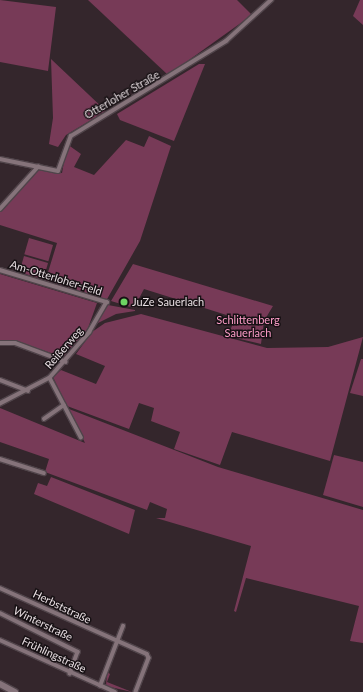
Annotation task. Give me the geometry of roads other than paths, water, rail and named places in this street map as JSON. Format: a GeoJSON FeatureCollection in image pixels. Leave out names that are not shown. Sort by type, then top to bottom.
{"type":"FeatureCollection","features":[{"type":"Feature","properties":{"kind":"main road"},"geometry":{"type":"LineString","coordinates":[[0,684],[15,692]]}},
{"type":"Feature","properties":{"kind":"street","name":"Otterloher Straße"},"geometry":{"type":"LineString","coordinates":[[38,167],[58,170],[71,136],[231,38],[271,0]]}},
{"type":"Feature","properties":{"kind":"street"},"geometry":{"type":"LineString","coordinates":[[0,159],[38,167]]}},
{"type":"Feature","properties":{"kind":"street"},"geometry":{"type":"LineString","coordinates":[[0,208],[38,167]]}},
{"type":"Feature","properties":{"kind":"street","name":"Am-Otterloher-Feld"},"geometry":{"type":"LineString","coordinates":[[0,270],[107,302]]}},
{"type":"Feature","properties":{"kind":"street","name":"Reißerweg"},"geometry":{"type":"LineString","coordinates":[[0,404],[28,391],[50,378],[66,362],[107,302]]}},
{"type":"Feature","properties":{"kind":"street"},"geometry":{"type":"LineString","coordinates":[[0,343],[15,343],[66,362]]}},
{"type":"Feature","properties":{"kind":"street"},"geometry":{"type":"LineString","coordinates":[[50,378],[81,437]]}},
{"type":"Feature","properties":{"kind":"street"},"geometry":{"type":"LineString","coordinates":[[0,380],[28,391]]}},
{"type":"Feature","properties":{"kind":"street"},"geometry":{"type":"LineString","coordinates":[[44,419],[64,405]]}},
{"type":"Feature","properties":{"kind":"street"},"geometry":{"type":"LineString","coordinates":[[0,459],[44,473]]}},
{"type":"Feature","properties":{"kind":"street","name":"Herbststraße"},"geometry":{"type":"LineString","coordinates":[[0,588],[116,643],[148,656],[136,692]]}},
{"type":"Feature","properties":{"kind":"street","name":"Winterstraße"},"geometry":{"type":"LineString","coordinates":[[0,613],[78,652],[70,674]]}},
{"type":"Feature","properties":{"kind":"street"},"geometry":{"type":"LineString","coordinates":[[115,692],[100,686],[123,626]]}},
{"type":"Feature","properties":{"kind":"street","name":"Frühlingstraße"},"geometry":{"type":"LineString","coordinates":[[0,640],[70,674],[100,686]]}},
{"type":"Feature","properties":{"kind":"place","name":"JuZe Sauerlach"},"geometry":{"type":"Point","coordinates":[124,302]}},
{"type":"Feature","properties":{"kind":"park label","name":"Schlittenberg Sauerlach"},"geometry":{"type":"Point","coordinates":[248,327]}}]}
